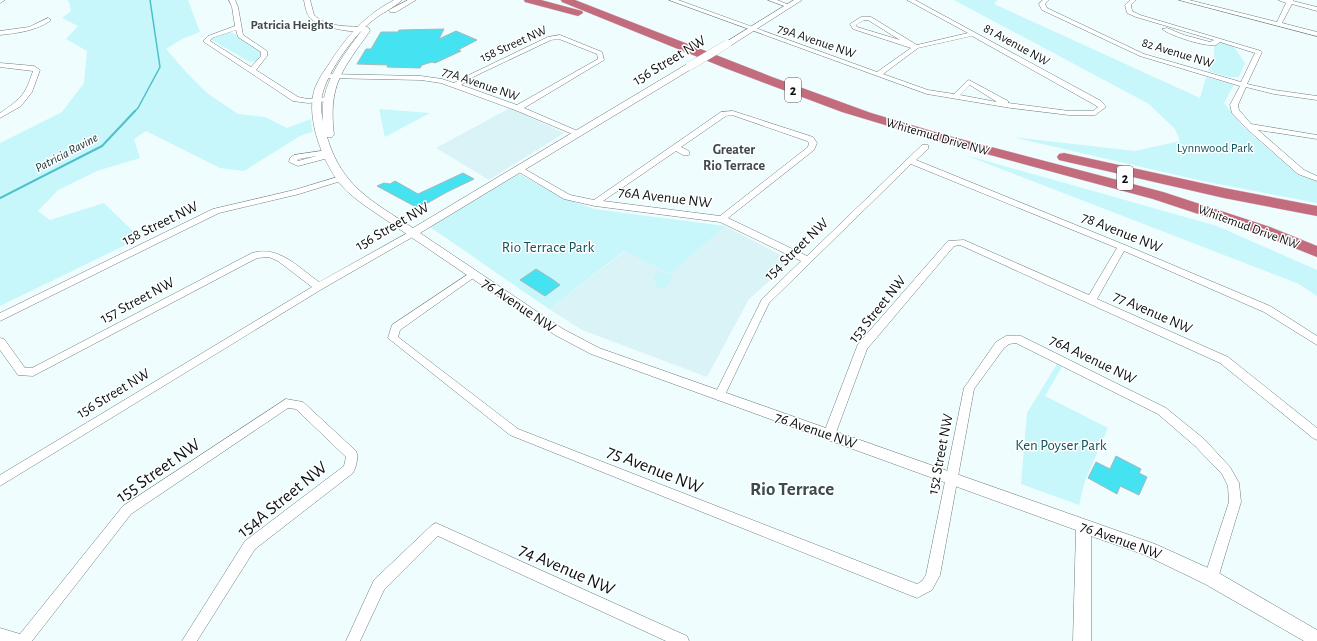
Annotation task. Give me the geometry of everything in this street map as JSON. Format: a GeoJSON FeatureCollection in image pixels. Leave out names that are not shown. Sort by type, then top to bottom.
{"type":"FeatureCollection","features":[{"type":"Feature","properties":{"kind":"highway"},"geometry":{"type":"LineString","coordinates":[[531,0],[574,12],[637,33],[653,35]]}},
{"type":"Feature","properties":{"kind":"highway","name":"Whitemud Drive NW"},"geometry":{"type":"LineString","coordinates":[[566,0],[835,105],[935,136],[1165,197],[1243,222],[1317,252]]}},
{"type":"Feature","properties":{"kind":"highway","name":"Whitemud Drive NW"},"geometry":{"type":"LineString","coordinates":[[580,0],[820,93],[868,110],[1142,182],[1228,210],[1317,244]]}},
{"type":"Feature","properties":{"kind":"highway"},"geometry":{"type":"LineString","coordinates":[[626,12],[661,28],[669,35]]}},
{"type":"Feature","properties":{"kind":"highway"},"geometry":{"type":"LineString","coordinates":[[928,127],[949,128],[1062,157],[1224,193],[1317,211]]}},
{"type":"Feature","properties":{"kind":"street"},"geometry":{"type":"LineString","coordinates":[[232,0],[235,7],[240,36],[264,51],[264,56],[252,71]]}},
{"type":"Feature","properties":{"kind":"street"},"geometry":{"type":"LineString","coordinates":[[307,0],[311,15],[317,21],[334,26],[367,29]]}},
{"type":"Feature","properties":{"kind":"street"},"geometry":{"type":"LineString","coordinates":[[317,100],[319,88],[325,76],[346,42],[358,28],[374,14],[399,0]]}},
{"type":"Feature","properties":{"kind":"street"},"geometry":{"type":"LineString","coordinates":[[329,154],[327,100],[334,76],[349,52],[367,29],[391,10],[413,0]]}},
{"type":"Feature","properties":{"kind":"street","name":"79A Avenue NW"},"geometry":{"type":"LineString","coordinates":[[672,0],[927,92],[1011,106],[1095,113]]}},
{"type":"Feature","properties":{"kind":"street"},"geometry":{"type":"LineString","coordinates":[[771,0],[789,6]]}},
{"type":"Feature","properties":{"kind":"street","name":"156 Street NW"},"geometry":{"type":"LineString","coordinates":[[0,484],[4,478],[319,287],[413,233],[799,0]]}},
{"type":"Feature","properties":{"kind":"street","name":"81 Avenue NW"},"geometry":{"type":"LineString","coordinates":[[910,0],[1098,103],[1102,107],[1095,113]]}},
{"type":"Feature","properties":{"kind":"street"},"geometry":{"type":"LineString","coordinates":[[1133,0],[1128,5],[1129,12],[1182,36],[1210,44],[1214,44],[1219,39],[1259,52],[1234,105],[1234,108],[1248,126],[1301,172],[1317,178]]}},
{"type":"Feature","properties":{"kind":"street"},"geometry":{"type":"LineString","coordinates":[[1182,0],[1317,34]]}},
{"type":"Feature","properties":{"kind":"street"},"geometry":{"type":"LineString","coordinates":[[1281,0],[1290,1],[1317,9]]}},
{"type":"Feature","properties":{"kind":"street"},"geometry":{"type":"LineString","coordinates":[[1278,24],[1290,1]]}},
{"type":"Feature","properties":{"kind":"street","name":"82 Avenue NW"},"geometry":{"type":"LineString","coordinates":[[1044,2],[1044,9],[1142,55],[1244,85],[1274,92],[1317,98]]}},
{"type":"Feature","properties":{"kind":"street"},"geometry":{"type":"LineString","coordinates":[[863,18],[869,18],[916,47],[855,28],[853,24],[863,18]]}},
{"type":"Feature","properties":{"kind":"street"},"geometry":{"type":"LineString","coordinates":[[0,33],[40,26],[48,20]]}},
{"type":"Feature","properties":{"kind":"street"},"geometry":{"type":"LineString","coordinates":[[238,27],[210,37],[206,41],[296,99],[327,100]]}},
{"type":"Feature","properties":{"kind":"street"},"geometry":{"type":"LineString","coordinates":[[878,74],[916,47],[973,34]]}},
{"type":"Feature","properties":{"kind":"street","name":"158 Street NW"},"geometry":{"type":"LineString","coordinates":[[456,86],[473,75],[550,38],[560,37],[600,54],[601,60],[518,108]]}},
{"type":"Feature","properties":{"kind":"street"},"geometry":{"type":"LineString","coordinates":[[0,66],[34,68],[37,70],[30,91],[18,104],[0,116]]}},
{"type":"Feature","properties":{"kind":"street","name":"77A Avenue NW"},"geometry":{"type":"LineString","coordinates":[[325,76],[421,78],[442,81],[518,108],[577,134]]}},
{"type":"Feature","properties":{"kind":"street","name":"79A Avenue NW"},"geometry":{"type":"LineString","coordinates":[[955,96],[969,82],[1011,106]]}},
{"type":"Feature","properties":{"kind":"street","name":"76 Avenue NW"},"geometry":{"type":"LineString","coordinates":[[317,100],[318,117],[329,154],[341,178],[351,190],[559,332],[586,347],[719,396],[1084,525],[1165,556],[1211,578],[1317,639]]}},
{"type":"Feature","properties":{"kind":"street"},"geometry":{"type":"LineString","coordinates":[[595,203],[724,114],[734,112],[810,139],[813,142],[811,148],[722,219]]}},
{"type":"Feature","properties":{"kind":"street"},"geometry":{"type":"LineString","coordinates":[[1248,126],[1317,137]]}},
{"type":"Feature","properties":{"kind":"street","name":"154 Street NW"},"geometry":{"type":"LineString","coordinates":[[719,396],[762,307],[770,297],[924,147]]}},
{"type":"Feature","properties":{"kind":"street"},"geometry":{"type":"LineString","coordinates":[[676,148],[686,153]]}},
{"type":"Feature","properties":{"kind":"street","name":"78 Avenue NW"},"geometry":{"type":"LineString","coordinates":[[910,162],[1122,247],[1267,309],[1317,341]]}},
{"type":"Feature","properties":{"kind":"street","name":"76A Avenue NW"},"geometry":{"type":"LineString","coordinates":[[518,169],[567,197],[595,203],[722,219],[808,260]]}},
{"type":"Feature","properties":{"kind":"street","name":"158 Street NW"},"geometry":{"type":"LineString","coordinates":[[0,317],[216,212],[296,192],[341,178]]}},
{"type":"Feature","properties":{"kind":"street","name":"153 Street NW"},"geometry":{"type":"LineString","coordinates":[[829,435],[862,347],[951,242],[961,242]]}},
{"type":"Feature","properties":{"kind":"street","name":"77 Avenue NW"},"geometry":{"type":"LineString","coordinates":[[961,242],[1224,360],[1317,435]]}},
{"type":"Feature","properties":{"kind":"street"},"geometry":{"type":"LineString","coordinates":[[1091,300],[1122,247]]}},
{"type":"Feature","properties":{"kind":"street","name":"157 Street NW"},"geometry":{"type":"LineString","coordinates":[[0,342],[22,372],[33,372],[255,255],[270,254],[281,259],[319,287]]}},
{"type":"Feature","properties":{"kind":"street","name":"75 Avenue NW"},"geometry":{"type":"LineString","coordinates":[[473,274],[396,328],[393,338],[514,432],[912,590],[922,590],[926,587]]}},
{"type":"Feature","properties":{"kind":"street","name":"76A Avenue NW"},"geometry":{"type":"LineString","coordinates":[[1010,339],[1013,338],[1023,342],[1162,411],[1213,456],[1230,477],[1236,494],[1235,502],[1211,578]]}},
{"type":"Feature","properties":{"kind":"street","name":"152 Street NW"},"geometry":{"type":"LineString","coordinates":[[926,587],[931,581],[933,575],[969,388],[1000,345],[1010,339]]}},
{"type":"Feature","properties":{"kind":"street","name":"155 Street NW"},"geometry":{"type":"LineString","coordinates":[[22,641],[127,510],[286,403],[299,405],[352,455],[349,469]]}},
{"type":"Feature","properties":{"kind":"street","name":"154A Street NW"},"geometry":{"type":"LineString","coordinates":[[189,641],[250,545],[349,469]]}},
{"type":"Feature","properties":{"kind":"street"},"geometry":{"type":"LineString","coordinates":[[1082,641],[1084,525]]}},
{"type":"Feature","properties":{"kind":"street","name":"74 Avenue NW"},"geometry":{"type":"LineString","coordinates":[[353,641],[379,585],[436,529],[682,641]]}},
{"type":"Feature","properties":{"kind":"street"},"geometry":{"type":"LineString","coordinates":[[0,635],[22,641]]}},
{"type":"Feature","properties":{"kind":"shaded area"},"geometry":{"type":"Polygon","coordinates":[[[510,108],[564,133],[489,180],[436,148],[510,108]]]}},
{"type":"Feature","properties":{"kind":"shaded area"},"geometry":{"type":"Polygon","coordinates":[[[725,226],[792,261],[749,299],[707,377],[582,330],[549,309],[625,251],[671,274],[725,226]]]}},
{"type":"Feature","properties":{"kind":"green space"},"geometry":{"type":"Polygon","coordinates":[[[67,0],[188,0],[200,32],[182,39],[166,49],[187,73],[207,93],[238,114],[265,117],[287,128],[311,119],[312,132],[300,136],[244,171],[220,168],[146,131],[134,139],[140,158],[97,171],[58,190],[38,211],[50,220],[104,203],[140,238],[0,306],[0,143],[62,112],[84,83],[87,51],[66,39],[78,26],[62,18],[71,11],[67,0]]]}},
{"type":"Feature","properties":{"kind":"green space","name":"Lynnwood Park"},"geometry":{"type":"Polygon","coordinates":[[[954,0],[998,0],[994,4],[1200,98],[1206,77],[1234,85],[1224,103],[1242,126],[1299,175],[1317,181],[1317,203],[1203,181],[1012,137],[1135,151],[1180,141],[1175,129],[1149,104],[954,0]]]}},
{"type":"Feature","properties":{"kind":"green space"},"geometry":{"type":"Polygon","coordinates":[[[226,32],[231,32],[259,50],[261,54],[256,61],[250,62],[210,39],[226,32]]]}},
{"type":"Feature","properties":{"kind":"green space"},"geometry":{"type":"Polygon","coordinates":[[[1219,41],[1232,44],[1245,63],[1239,77],[1229,77],[1208,71],[1214,59],[1214,46],[1217,45],[1219,41]]]}},
{"type":"Feature","properties":{"kind":"green space"},"geometry":{"type":"Polygon","coordinates":[[[379,109],[430,113],[385,137],[379,109]]]}},
{"type":"Feature","properties":{"kind":"green space"},"geometry":{"type":"Polygon","coordinates":[[[965,155],[1217,226],[1317,270],[1317,296],[1299,284],[965,155]]]}},
{"type":"Feature","properties":{"kind":"green space","name":"Rio Terrace Park"},"geometry":{"type":"Polygon","coordinates":[[[519,174],[561,197],[594,209],[725,226],[671,274],[624,251],[549,309],[430,227],[519,174]]]}},
{"type":"Feature","properties":{"kind":"green space"},"geometry":{"type":"Polygon","coordinates":[[[658,271],[673,276],[665,289],[657,287],[653,277],[658,271]]]}},
{"type":"Feature","properties":{"kind":"green space","name":"Ken Poyser Park"},"geometry":{"type":"Polygon","coordinates":[[[1057,364],[1062,367],[1045,396],[1108,428],[1085,481],[1079,505],[1021,484],[1027,413],[1057,364]]]}},
{"type":"Feature","properties":{"kind":"building"},"geometry":{"type":"Polygon","coordinates":[[[444,29],[439,39],[456,31],[477,40],[458,50],[461,51],[435,63],[432,62],[422,65],[420,68],[357,64],[366,49],[371,49],[381,32],[444,29]]]}},
{"type":"Feature","properties":{"kind":"building"},"geometry":{"type":"Polygon","coordinates":[[[463,173],[474,179],[424,205],[422,204],[416,207],[377,186],[384,183],[390,184],[395,181],[418,194],[463,173]]]}},
{"type":"Feature","properties":{"kind":"building"},"geometry":{"type":"Polygon","coordinates":[[[536,269],[560,285],[545,296],[520,280],[536,269]]]}},
{"type":"Feature","properties":{"kind":"building"},"geometry":{"type":"Polygon","coordinates":[[[1116,456],[1141,469],[1139,473],[1147,477],[1139,495],[1120,486],[1117,494],[1088,478],[1096,462],[1110,469],[1116,456]]]}},
{"type":"Feature","properties":{"kind":"waterway","name":"Patricia Ravine"},"geometry":{"type":"LineString","coordinates":[[135,111],[160,67],[150,0]]}},
{"type":"Feature","properties":{"kind":"waterway","name":"Patricia Ravine"},"geometry":{"type":"LineString","coordinates":[[0,198],[102,146],[135,111]]}},
{"type":"Feature","properties":{"kind":"district","name":"Patricia Heights"},"geometry":{"type":"Point","coordinates":[292,24]}},
{"type":"Feature","properties":{"kind":"district","name":"Greater Rio Terrace"},"geometry":{"type":"Point","coordinates":[734,158]}},
{"type":"Feature","properties":{"kind":"district","name":"Rio Terrace"},"geometry":{"type":"Point","coordinates":[792,488]}}]}
